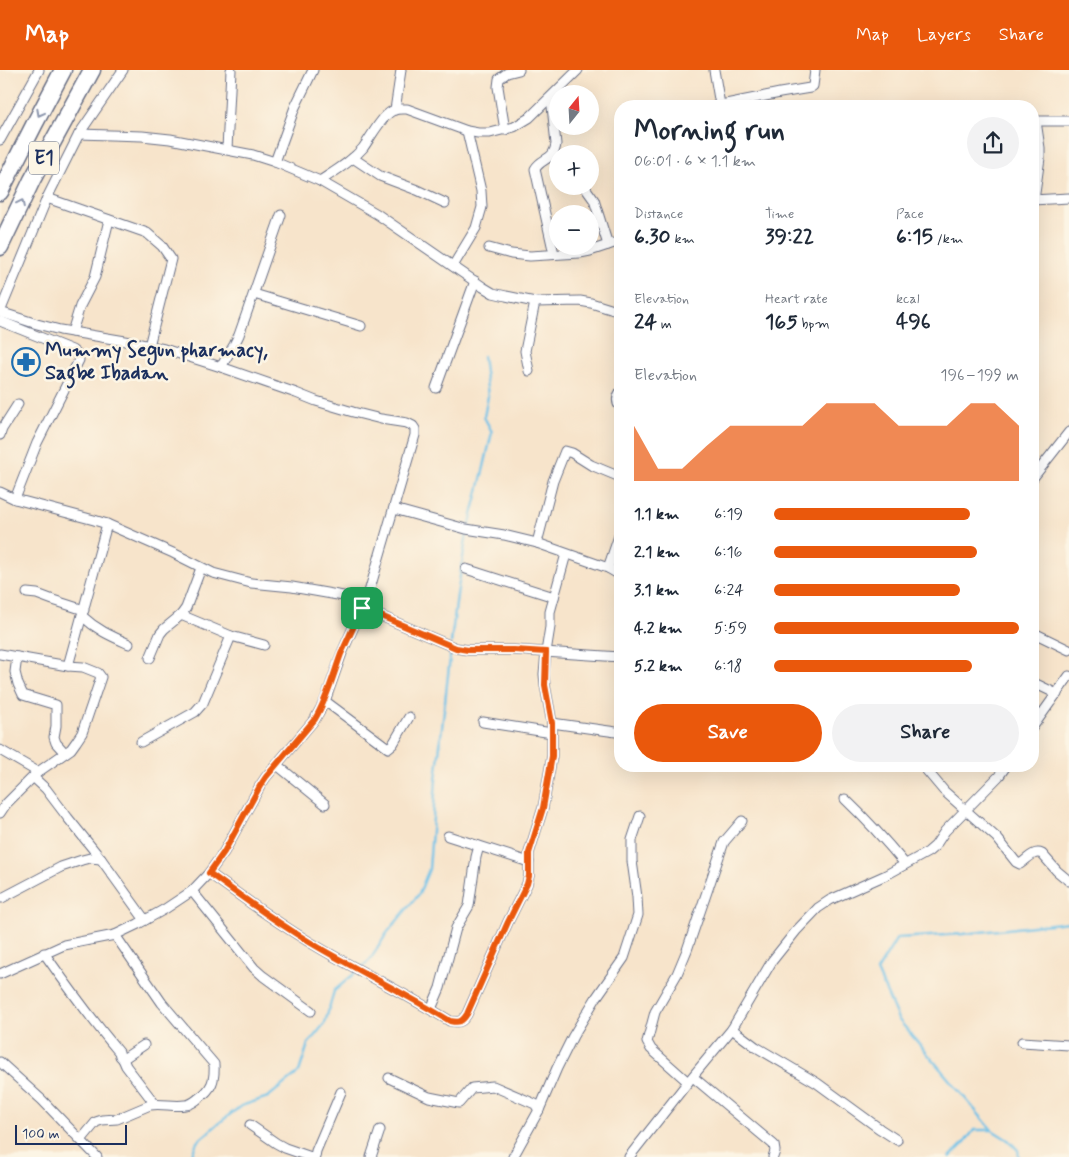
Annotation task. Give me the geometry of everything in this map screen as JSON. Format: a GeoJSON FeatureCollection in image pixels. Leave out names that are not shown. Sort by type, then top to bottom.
{"type":"FeatureCollection","features":[{"type":"Feature","properties":{"kind":"highway","name":"E1"},"geometry":{"type":"LineString","coordinates":[[0,192],[63,70]]}},
{"type":"Feature","properties":{"kind":"highway","name":"E1"},"geometry":{"type":"LineString","coordinates":[[0,247],[32,180],[92,70]]}},
{"type":"Feature","properties":{"kind":"street"},"geometry":{"type":"LineString","coordinates":[[0,140],[39,70]]}},
{"type":"Feature","properties":{"kind":"street"},"geometry":{"type":"LineString","coordinates":[[0,974],[64,945],[115,935],[165,909],[192,891],[209,873],[224,852],[260,786],[315,719],[325,701],[342,653],[364,604],[415,435],[413,426],[407,423],[381,419],[316,401],[221,366],[164,349],[72,332],[37,324],[0,312],[47,198],[79,134],[123,70]]}},
{"type":"Feature","properties":{"kind":"street"},"geometry":{"type":"LineString","coordinates":[[227,149],[231,70]]}},
{"type":"Feature","properties":{"kind":"street"},"geometry":{"type":"LineString","coordinates":[[275,162],[295,107],[313,70]]}},
{"type":"Feature","properties":{"kind":"street"},"geometry":{"type":"LineString","coordinates":[[395,110],[400,70]]}},
{"type":"Feature","properties":{"kind":"street"},"geometry":{"type":"LineString","coordinates":[[505,130],[498,86],[499,79],[507,73],[519,70]]}},
{"type":"Feature","properties":{"kind":"street"},"geometry":{"type":"LineString","coordinates":[[563,85],[578,70]]}},
{"type":"Feature","properties":{"kind":"street"},"geometry":{"type":"LineString","coordinates":[[714,70],[717,100]]}},
{"type":"Feature","properties":{"kind":"street"},"geometry":{"type":"LineString","coordinates":[[747,100],[810,88],[813,86],[815,70]]}},
{"type":"Feature","properties":{"kind":"street"},"geometry":{"type":"LineString","coordinates":[[320,181],[353,158],[384,118],[391,111],[399,108],[468,131],[490,133],[514,127],[529,118],[549,99]]}},
{"type":"Feature","properties":{"kind":"street"},"geometry":{"type":"LineString","coordinates":[[1039,121],[1069,121]]}},
{"type":"Feature","properties":{"kind":"street"},"geometry":{"type":"LineString","coordinates":[[453,266],[476,228],[482,207],[481,191],[468,131]]}},
{"type":"Feature","properties":{"kind":"street"},"geometry":{"type":"LineString","coordinates":[[79,134],[170,139],[253,154],[320,181],[377,214],[493,293],[535,302],[586,302],[614,310]]}},
{"type":"Feature","properties":{"kind":"street"},"geometry":{"type":"LineString","coordinates":[[549,232],[535,169],[539,163],[548,159],[555,151],[555,135]]}},
{"type":"Feature","properties":{"kind":"street"},"geometry":{"type":"LineString","coordinates":[[1039,144],[1039,164]]}},
{"type":"Feature","properties":{"kind":"street"},"geometry":{"type":"LineString","coordinates":[[353,158],[380,176],[445,203]]}},
{"type":"Feature","properties":{"kind":"street"},"geometry":{"type":"LineString","coordinates":[[590,195],[594,200],[608,245]]}},
{"type":"Feature","properties":{"kind":"street"},"geometry":{"type":"LineString","coordinates":[[47,198],[147,233],[162,246],[171,259],[149,346]]}},
{"type":"Feature","properties":{"kind":"street"},"geometry":{"type":"LineString","coordinates":[[1039,200],[1069,198]]}},
{"type":"Feature","properties":{"kind":"street"},"geometry":{"type":"LineString","coordinates":[[221,366],[234,345],[281,215]]}},
{"type":"Feature","properties":{"kind":"street"},"geometry":{"type":"LineString","coordinates":[[72,332],[80,306],[95,276],[109,220]]}},
{"type":"Feature","properties":{"kind":"street"},"geometry":{"type":"LineString","coordinates":[[599,248],[614,243]]}},
{"type":"Feature","properties":{"kind":"street"},"geometry":{"type":"LineString","coordinates":[[489,248],[524,256],[549,254]]}},
{"type":"Feature","properties":{"kind":"street"},"geometry":{"type":"LineString","coordinates":[[436,388],[475,281]]}},
{"type":"Feature","properties":{"kind":"street"},"geometry":{"type":"LineString","coordinates":[[254,294],[361,326]]}},
{"type":"Feature","properties":{"kind":"street"},"geometry":{"type":"LineString","coordinates":[[528,371],[525,351],[526,341],[535,302]]}},
{"type":"Feature","properties":{"kind":"street"},"geometry":{"type":"LineString","coordinates":[[0,321],[72,350],[78,354],[79,360],[37,443],[15,499]]}},
{"type":"Feature","properties":{"kind":"street"},"geometry":{"type":"LineString","coordinates":[[0,435],[18,404]]}},
{"type":"Feature","properties":{"kind":"street"},"geometry":{"type":"LineString","coordinates":[[1039,470],[1069,432]]}},
{"type":"Feature","properties":{"kind":"street"},"geometry":{"type":"LineString","coordinates":[[537,543],[565,451],[614,475]]}},
{"type":"Feature","properties":{"kind":"street"},"geometry":{"type":"LineString","coordinates":[[0,492],[15,499],[107,524],[213,573],[251,583],[280,585],[364,604],[456,648],[614,657]]}},
{"type":"Feature","properties":{"kind":"street"},"geometry":{"type":"LineString","coordinates":[[394,509],[466,530],[504,535],[537,543],[614,571]]}},
{"type":"Feature","properties":{"kind":"street"},"geometry":{"type":"LineString","coordinates":[[68,666],[107,524]]}},
{"type":"Feature","properties":{"kind":"street"},"geometry":{"type":"LineString","coordinates":[[608,568],[614,550]]}},
{"type":"Feature","properties":{"kind":"street"},"geometry":{"type":"LineString","coordinates":[[209,873],[255,907],[322,950],[450,1021],[458,1023],[463,1020],[527,884],[529,876],[530,846],[543,808],[552,756],[552,723],[545,685],[550,612],[566,554]]}},
{"type":"Feature","properties":{"kind":"street"},"geometry":{"type":"LineString","coordinates":[[150,658],[160,634],[186,608],[202,568]]}},
{"type":"Feature","properties":{"kind":"street"},"geometry":{"type":"LineString","coordinates":[[466,568],[554,597]]}},
{"type":"Feature","properties":{"kind":"street"},"geometry":{"type":"LineString","coordinates":[[27,593],[37,594],[83,613],[94,626],[106,634],[129,644]]}},
{"type":"Feature","properties":{"kind":"street"},"geometry":{"type":"LineString","coordinates":[[181,615],[232,636],[264,645]]}},
{"type":"Feature","properties":{"kind":"street"},"geometry":{"type":"LineString","coordinates":[[1039,635],[1069,650]]}},
{"type":"Feature","properties":{"kind":"street"},"geometry":{"type":"LineString","coordinates":[[141,742],[196,712],[206,698],[232,636]]}},
{"type":"Feature","properties":{"kind":"street"},"geometry":{"type":"LineString","coordinates":[[0,654],[83,667],[98,673],[101,677],[82,734],[71,749],[35,775],[0,812]]}},
{"type":"Feature","properties":{"kind":"street"},"geometry":{"type":"LineString","coordinates":[[17,657],[15,672],[23,695],[56,705],[54,737],[65,753]]}},
{"type":"Feature","properties":{"kind":"street"},"geometry":{"type":"LineString","coordinates":[[1039,718],[1069,676]]}},
{"type":"Feature","properties":{"kind":"street"},"geometry":{"type":"LineString","coordinates":[[1039,685],[1057,694]]}},
{"type":"Feature","properties":{"kind":"street"},"geometry":{"type":"LineString","coordinates":[[325,701],[388,748],[393,744],[409,717]]}},
{"type":"Feature","properties":{"kind":"street"},"geometry":{"type":"LineString","coordinates":[[484,722],[552,733]]}},
{"type":"Feature","properties":{"kind":"street"},"geometry":{"type":"LineString","coordinates":[[552,723],[614,732]]}},
{"type":"Feature","properties":{"kind":"street"},"geometry":{"type":"LineString","coordinates":[[0,750],[35,775],[101,859],[145,920]]}},
{"type":"Feature","properties":{"kind":"street"},"geometry":{"type":"LineString","coordinates":[[276,765],[324,804]]}},
{"type":"Feature","properties":{"kind":"street"},"geometry":{"type":"LineString","coordinates":[[928,772],[944,791],[997,838],[1016,862],[1020,864],[1039,852],[1069,881]]}},
{"type":"Feature","properties":{"kind":"street"},"geometry":{"type":"LineString","coordinates":[[629,1157],[732,1029],[772,961],[796,931],[818,908],[830,900],[860,887],[928,852],[936,846],[945,831],[1002,772]]}},
{"type":"Feature","properties":{"kind":"street"},"geometry":{"type":"LineString","coordinates":[[846,799],[871,824],[905,864]]}},
{"type":"Feature","properties":{"kind":"street"},"geometry":{"type":"LineString","coordinates":[[513,1157],[539,1110],[557,1068],[574,1036],[596,998],[624,958],[638,915],[632,861],[632,840],[640,816]]}},
{"type":"Feature","properties":{"kind":"street"},"geometry":{"type":"LineString","coordinates":[[742,821],[724,842],[687,950],[677,974],[655,1012],[647,1042],[651,1049],[774,1145],[773,1157]]}},
{"type":"Feature","properties":{"kind":"street"},"geometry":{"type":"LineString","coordinates":[[448,836],[529,862]]}},
{"type":"Feature","properties":{"kind":"street"},"geometry":{"type":"LineString","coordinates":[[431,1009],[442,980],[456,928],[469,906],[479,846]]}},
{"type":"Feature","properties":{"kind":"street"},"geometry":{"type":"LineString","coordinates":[[2,898],[61,867],[90,858],[101,859]]}},
{"type":"Feature","properties":{"kind":"street"},"geometry":{"type":"LineString","coordinates":[[192,891],[254,968],[311,1011]]}},
{"type":"Feature","properties":{"kind":"street"},"geometry":{"type":"LineString","coordinates":[[81,1140],[96,1122],[102,1120],[117,1119],[155,1104],[184,1106],[192,1104],[208,1092],[214,1080],[214,1064],[162,1003],[115,935]]}},
{"type":"Feature","properties":{"kind":"street"},"geometry":{"type":"LineString","coordinates":[[44,953],[78,1001],[119,1052],[126,1066],[155,1104]]}},
{"type":"Feature","properties":{"kind":"street"},"geometry":{"type":"LineString","coordinates":[[732,1029],[756,1047],[817,1083],[897,1140]]}},
{"type":"Feature","properties":{"kind":"street"},"geometry":{"type":"LineString","coordinates":[[1022,1042],[1069,1045]]}},
{"type":"Feature","properties":{"kind":"street"},"geometry":{"type":"LineString","coordinates":[[122,1059],[144,1045]]}},
{"type":"Feature","properties":{"kind":"street"},"geometry":{"type":"LineString","coordinates":[[0,1062],[42,1100],[96,1157]]}},
{"type":"Feature","properties":{"kind":"street"},"geometry":{"type":"LineString","coordinates":[[389,1078],[428,1097],[459,1103],[472,1088],[493,1086],[535,1104],[539,1110]]}},
{"type":"Feature","properties":{"kind":"street"},"geometry":{"type":"LineString","coordinates":[[316,1157],[316,1151],[341,1092]]}},
{"type":"Feature","properties":{"kind":"street"},"geometry":{"type":"LineString","coordinates":[[250,1125],[285,1148],[311,1157]]}},
{"type":"Feature","properties":{"kind":"street"},"geometry":{"type":"LineString","coordinates":[[371,1157],[380,1130]]}},
{"type":"Feature","properties":{"kind":"waterway"},"geometry":{"type":"LineString","coordinates":[[469,527],[492,432],[484,417],[488,396],[483,356]]}},
{"type":"Feature","properties":{"kind":"waterway"},"geometry":{"type":"LineString","coordinates":[[451,643],[467,532]]}},
{"type":"Feature","properties":{"kind":"waterway"},"geometry":{"type":"LineString","coordinates":[[191,1157],[197,1142],[219,1123],[241,1106],[268,1097],[299,1072],[308,1044],[325,1023],[334,991],[370,960],[387,933],[419,894],[429,869],[436,780],[451,649]]}},
{"type":"Feature","properties":{"kind":"waterway"},"geometry":{"type":"LineString","coordinates":[[992,1130],[898,1019],[877,971],[897,938],[963,934],[1069,922]]}},
{"type":"Feature","properties":{"kind":"waterway"},"geometry":{"type":"LineString","coordinates":[[950,1157],[974,1130],[992,1130],[1008,1140],[1018,1150],[1019,1157]]}},
{"type":"Feature","properties":{"kind":"place","name":"Mummy Segun pharmacy, Sagbe Ibadan"},"geometry":{"type":"Point","coordinates":[26,362]}},
{"type":"Feature","properties":{"kind":"route"},"geometry":{"type":"LineString","coordinates":[[362,608],[456,648],[546,652],[544,674],[552,723],[552,756],[543,808],[530,846],[529,876],[467,1014],[458,1023],[450,1021],[322,950],[255,907],[209,873],[224,852],[266,777],[320,711],[342,653],[362,608]]}}]}
